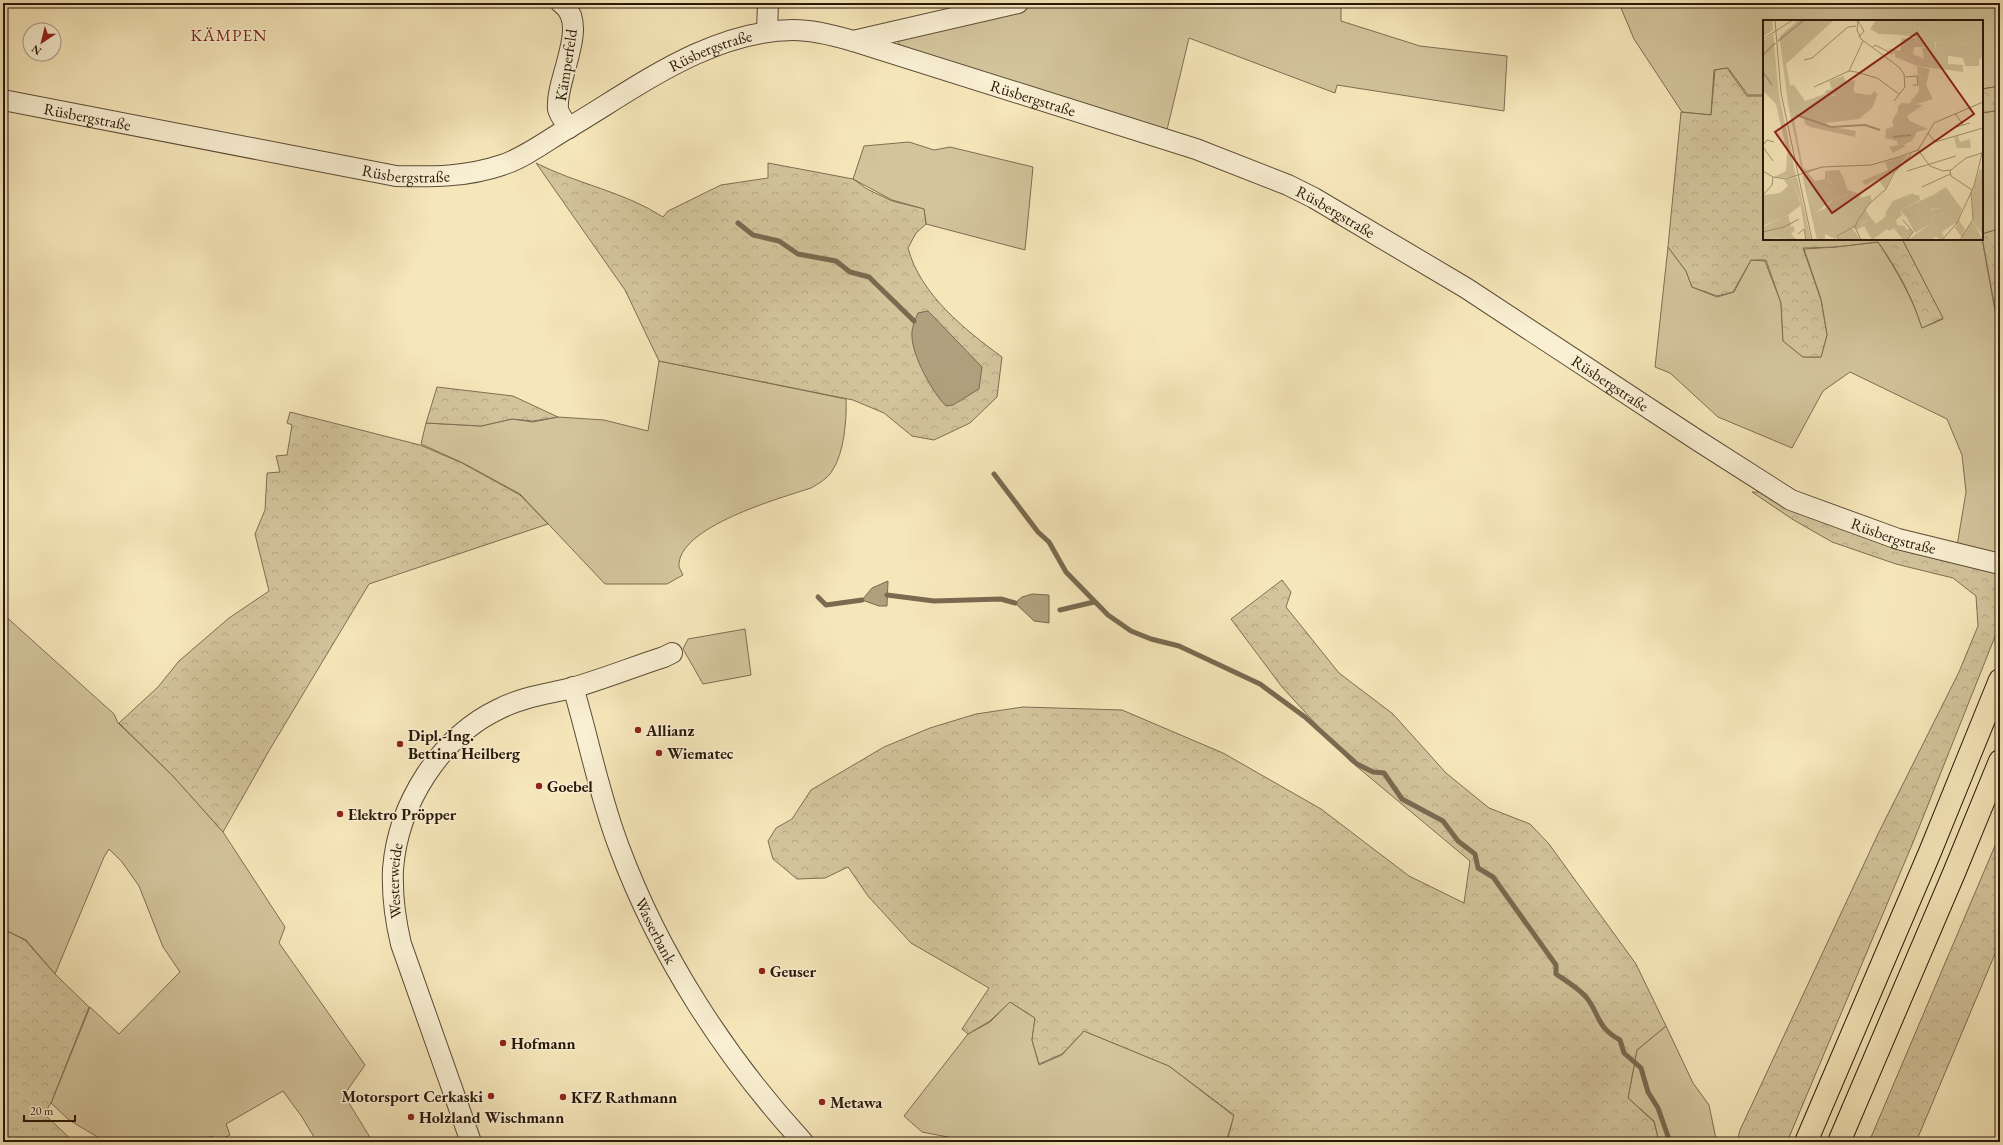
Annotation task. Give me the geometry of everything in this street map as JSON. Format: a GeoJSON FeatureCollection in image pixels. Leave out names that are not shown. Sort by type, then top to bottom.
{"type":"FeatureCollection","features":[{"type":"Feature","properties":{"kind":"highway"},"geometry":{"type":"LineString","coordinates":[[1806,1142],[1900,923],[2000,680]]}},
{"type":"Feature","properties":{"kind":"highway"},"geometry":{"type":"LineString","coordinates":[[1839,1142],[1954,873],[2000,761]]}},
{"type":"Feature","properties":{"kind":"street","name":"Kämperfeld"},"geometry":{"type":"LineString","coordinates":[[561,3],[567,7],[572,17],[574,33],[562,76],[558,110],[568,128]]}},
{"type":"Feature","properties":{"kind":"street"},"geometry":{"type":"LineString","coordinates":[[767,32],[768,3]]}},
{"type":"Feature","properties":{"kind":"street"},"geometry":{"type":"LineString","coordinates":[[853,41],[1018,3]]}},
{"type":"Feature","properties":{"kind":"street","name":"Rüsbergstraße"},"geometry":{"type":"LineString","coordinates":[[3,100],[396,176],[437,177],[474,172],[502,165],[695,55],[728,42],[767,32],[794,30],[825,33],[1196,150],[1288,185],[1314,198],[1466,288],[1791,500],[1898,539],[2000,564]]}},
{"type":"Feature","properties":{"kind":"street","name":"Westerweide"},"geometry":{"type":"LineString","coordinates":[[472,1142],[401,944],[395,918],[393,868],[404,820],[421,783],[434,764],[458,736],[479,720],[518,700],[573,687],[672,653]]}},
{"type":"Feature","properties":{"kind":"street","name":"Wasserbank"},"geometry":{"type":"LineString","coordinates":[[573,687],[618,847],[660,937],[684,983],[743,1072],[803,1142]]}},
{"type":"Feature","properties":{"kind":"green space"},"geometry":{"type":"Polygon","coordinates":[[[1038,3],[1341,3],[1341,21],[1420,46],[1507,56],[1504,111],[1337,85],[1335,93],[1189,38],[1166,134],[901,46],[898,42],[901,38],[1038,3]]]}},
{"type":"Feature","properties":{"kind":"green space"},"geometry":{"type":"Polygon","coordinates":[[[1622,3],[2000,3],[2000,86],[1983,89],[1983,20],[1763,20],[1763,95],[1748,95],[1728,68],[1714,70],[1711,115],[1682,112],[1634,39],[1621,8],[1622,3]]]}},
{"type":"Feature","properties":{"kind":"green space"},"geometry":{"type":"Polygon","coordinates":[[[1727,68],[1747,96],[1763,96],[1763,240],[1903,240],[1943,318],[1922,328],[1914,305],[1903,283],[1878,242],[1835,247],[1803,248],[1821,300],[1827,335],[1821,357],[1803,357],[1783,341],[1781,303],[1766,260],[1751,260],[1733,292],[1717,296],[1692,287],[1686,271],[1668,247],[1681,112],[1711,115],[1715,70],[1727,68]]]}},
{"type":"Feature","properties":{"kind":"green space"},"geometry":{"type":"Polygon","coordinates":[[[2000,86],[2000,110],[1983,113],[1983,89],[2000,86]]]}},
{"type":"Feature","properties":{"kind":"green space"},"geometry":{"type":"Polygon","coordinates":[[[2000,110],[2000,249],[1995,230],[1983,234],[1983,113],[2000,110]]]}},
{"type":"Feature","properties":{"kind":"green space"},"geometry":{"type":"Polygon","coordinates":[[[909,142],[934,150],[950,147],[1033,167],[1025,250],[926,224],[924,209],[892,200],[853,179],[864,146],[909,142]]]}},
{"type":"Feature","properties":{"kind":"green space"},"geometry":{"type":"Polygon","coordinates":[[[536,163],[568,177],[617,194],[648,208],[663,217],[668,211],[721,185],[768,178],[768,163],[853,179],[867,189],[892,201],[924,209],[926,224],[916,233],[908,248],[914,265],[933,296],[946,310],[973,335],[1002,357],[997,397],[970,423],[934,440],[912,436],[884,413],[853,400],[659,361],[625,290],[536,163]]]}},
{"type":"Feature","properties":{"kind":"green space"},"geometry":{"type":"Polygon","coordinates":[[[1995,230],[2000,251],[2000,336],[1983,240],[1983,234],[1995,230]]]}},
{"type":"Feature","properties":{"kind":"green space"},"geometry":{"type":"Polygon","coordinates":[[[1903,240],[1982,240],[2000,338],[2000,538],[1994,555],[1957,546],[1966,492],[1962,455],[1947,419],[1850,372],[1823,391],[1792,448],[1718,417],[1670,373],[1655,367],[1668,247],[1686,271],[1692,287],[1717,297],[1734,292],[1751,260],[1765,261],[1781,303],[1783,341],[1803,357],[1821,357],[1827,335],[1821,299],[1804,249],[1878,242],[1908,294],[1922,328],[1943,319],[1903,240]]]}},
{"type":"Feature","properties":{"kind":"green space"},"geometry":{"type":"Polygon","coordinates":[[[659,361],[846,399],[846,416],[842,446],[836,464],[828,476],[811,488],[733,516],[694,539],[683,553],[679,567],[683,575],[667,584],[605,584],[520,494],[463,463],[421,444],[426,423],[481,426],[512,419],[533,422],[558,417],[604,420],[648,431],[659,361]]]}},
{"type":"Feature","properties":{"kind":"green space"},"geometry":{"type":"Polygon","coordinates":[[[437,387],[513,396],[558,417],[533,421],[512,419],[481,426],[426,423],[437,387]]]}},
{"type":"Feature","properties":{"kind":"green space"},"geometry":{"type":"Polygon","coordinates":[[[290,412],[420,445],[462,463],[520,495],[548,524],[369,584],[270,749],[223,832],[172,775],[119,723],[158,687],[179,661],[229,618],[269,591],[255,534],[265,510],[267,473],[280,472],[276,456],[287,455],[292,425],[287,423],[290,412]]]}},
{"type":"Feature","properties":{"kind":"green space"},"geometry":{"type":"Polygon","coordinates":[[[1752,492],[1769,492],[2000,571],[2000,624],[1914,840],[1787,1142],[1737,1142],[1740,1130],[1878,834],[1959,672],[1978,626],[1976,596],[1953,578],[1896,564],[1832,542],[1792,519],[1752,492]]]}},
{"type":"Feature","properties":{"kind":"green space"},"geometry":{"type":"Polygon","coordinates":[[[1282,580],[1291,592],[1286,607],[1339,673],[1393,714],[1446,773],[1489,808],[1530,824],[1549,844],[1636,964],[1666,1026],[1637,1050],[1628,1098],[1654,1122],[1659,1142],[1227,1142],[1234,1115],[1169,1066],[1084,1031],[1062,1054],[1039,1064],[1032,1040],[1035,1018],[1010,1002],[990,1021],[968,1034],[962,1029],[989,988],[911,943],[868,896],[848,867],[825,878],[797,879],[773,859],[768,841],[776,828],[792,819],[811,790],[884,747],[930,728],[976,714],[1023,707],[1122,710],[1223,753],[1321,809],[1409,876],[1464,903],[1470,861],[1349,760],[1282,687],[1231,619],[1282,580]]]}},
{"type":"Feature","properties":{"kind":"green space"},"geometry":{"type":"Polygon","coordinates":[[[3,614],[114,714],[118,723],[173,776],[223,832],[285,927],[279,943],[365,1065],[344,1095],[373,1142],[317,1142],[302,1117],[283,1091],[226,1124],[230,1135],[219,1140],[211,1136],[200,1142],[106,1142],[69,1120],[51,1103],[90,1007],[119,1034],[180,972],[163,947],[139,886],[122,862],[109,849],[104,857],[55,974],[26,940],[3,929],[3,614]]]}},
{"type":"Feature","properties":{"kind":"green space"},"geometry":{"type":"Polygon","coordinates":[[[745,629],[751,675],[703,684],[683,649],[688,639],[745,629]]]}},
{"type":"Feature","properties":{"kind":"green space"},"geometry":{"type":"Polygon","coordinates":[[[2000,834],[2000,942],[1916,1142],[1869,1142],[2000,834]]]}},
{"type":"Feature","properties":{"kind":"green space"},"geometry":{"type":"Polygon","coordinates":[[[3,929],[25,940],[55,974],[89,1007],[51,1103],[44,1114],[74,1142],[3,1142],[3,929]]]}},
{"type":"Feature","properties":{"kind":"green space"},"geometry":{"type":"Polygon","coordinates":[[[1010,1002],[1035,1018],[1032,1040],[1039,1065],[1062,1055],[1084,1031],[1169,1066],[1234,1116],[1226,1142],[973,1142],[922,1132],[904,1116],[968,1034],[990,1022],[1010,1002]]]}},
{"type":"Feature","properties":{"kind":"green space"},"geometry":{"type":"Polygon","coordinates":[[[1666,1026],[1693,1083],[1709,1105],[1716,1139],[1713,1142],[1659,1142],[1654,1121],[1628,1098],[1637,1050],[1666,1026]]]}},
{"type":"Feature","properties":{"kind":"shaded area"},"geometry":{"type":"Polygon","coordinates":[[[928,311],[982,367],[979,389],[953,405],[946,406],[929,383],[913,345],[912,331],[918,313],[928,311]]]}},
{"type":"Feature","properties":{"kind":"shaded area"},"geometry":{"type":"Polygon","coordinates":[[[888,581],[887,606],[879,606],[862,600],[872,588],[888,581]]]}},
{"type":"Feature","properties":{"kind":"shaded area"},"geometry":{"type":"Polygon","coordinates":[[[1032,594],[1049,595],[1049,623],[1034,621],[1015,603],[1022,597],[1032,594]]]}},
{"type":"Feature","properties":{"kind":"waterway"},"geometry":{"type":"LineString","coordinates":[[738,223],[753,235],[779,241],[798,254],[836,261],[850,272],[869,277],[914,321]]}},
{"type":"Feature","properties":{"kind":"waterway"},"geometry":{"type":"LineString","coordinates":[[994,474],[1038,532],[1049,542],[1066,572],[1108,615],[1131,631],[1151,639],[1179,646],[1260,684],[1305,717],[1357,764],[1373,772],[1384,773],[1402,799],[1443,821],[1458,841],[1475,854],[1478,868],[1493,877],[1556,965],[1556,974],[1586,997],[1602,1025],[1612,1035],[1620,1040],[1624,1053],[1641,1068],[1648,1092],[1658,1108],[1670,1142]]}},
{"type":"Feature","properties":{"kind":"waterway"},"geometry":{"type":"LineString","coordinates":[[887,595],[934,601],[1001,599],[1015,603]]}},
{"type":"Feature","properties":{"kind":"waterway"},"geometry":{"type":"LineString","coordinates":[[818,597],[826,605],[862,600]]}},
{"type":"Feature","properties":{"kind":"waterway"},"geometry":{"type":"LineString","coordinates":[[1060,610],[1094,602]]}},
{"type":"Feature","properties":{"kind":"place","name":"Allianz"},"geometry":{"type":"Point","coordinates":[638,730]}},
{"type":"Feature","properties":{"kind":"place","name":"Dipl.-Ing. Bettina Heilberg"},"geometry":{"type":"Point","coordinates":[400,744]}},
{"type":"Feature","properties":{"kind":"place","name":"Wiematec"},"geometry":{"type":"Point","coordinates":[659,753]}},
{"type":"Feature","properties":{"kind":"place","name":"Goebel"},"geometry":{"type":"Point","coordinates":[539,786]}},
{"type":"Feature","properties":{"kind":"place","name":"Elektro Pröpper"},"geometry":{"type":"Point","coordinates":[340,814]}},
{"type":"Feature","properties":{"kind":"place","name":"Geuser"},"geometry":{"type":"Point","coordinates":[762,971]}},
{"type":"Feature","properties":{"kind":"place","name":"Hofmann"},"geometry":{"type":"Point","coordinates":[503,1043]}},
{"type":"Feature","properties":{"kind":"place","name":"Motorsport Cerkaski"},"geometry":{"type":"Point","coordinates":[491,1096]}},
{"type":"Feature","properties":{"kind":"place","name":"KFZ Rathmann"},"geometry":{"type":"Point","coordinates":[563,1097]}},
{"type":"Feature","properties":{"kind":"place","name":"Metawa"},"geometry":{"type":"Point","coordinates":[822,1102]}},
{"type":"Feature","properties":{"kind":"place","name":"Holzland Wischmann"},"geometry":{"type":"Point","coordinates":[411,1117]}},
{"type":"Feature","properties":{"kind":"district","name":"KÄMPEN"},"geometry":{"type":"Point","coordinates":[229,35]}}]}
